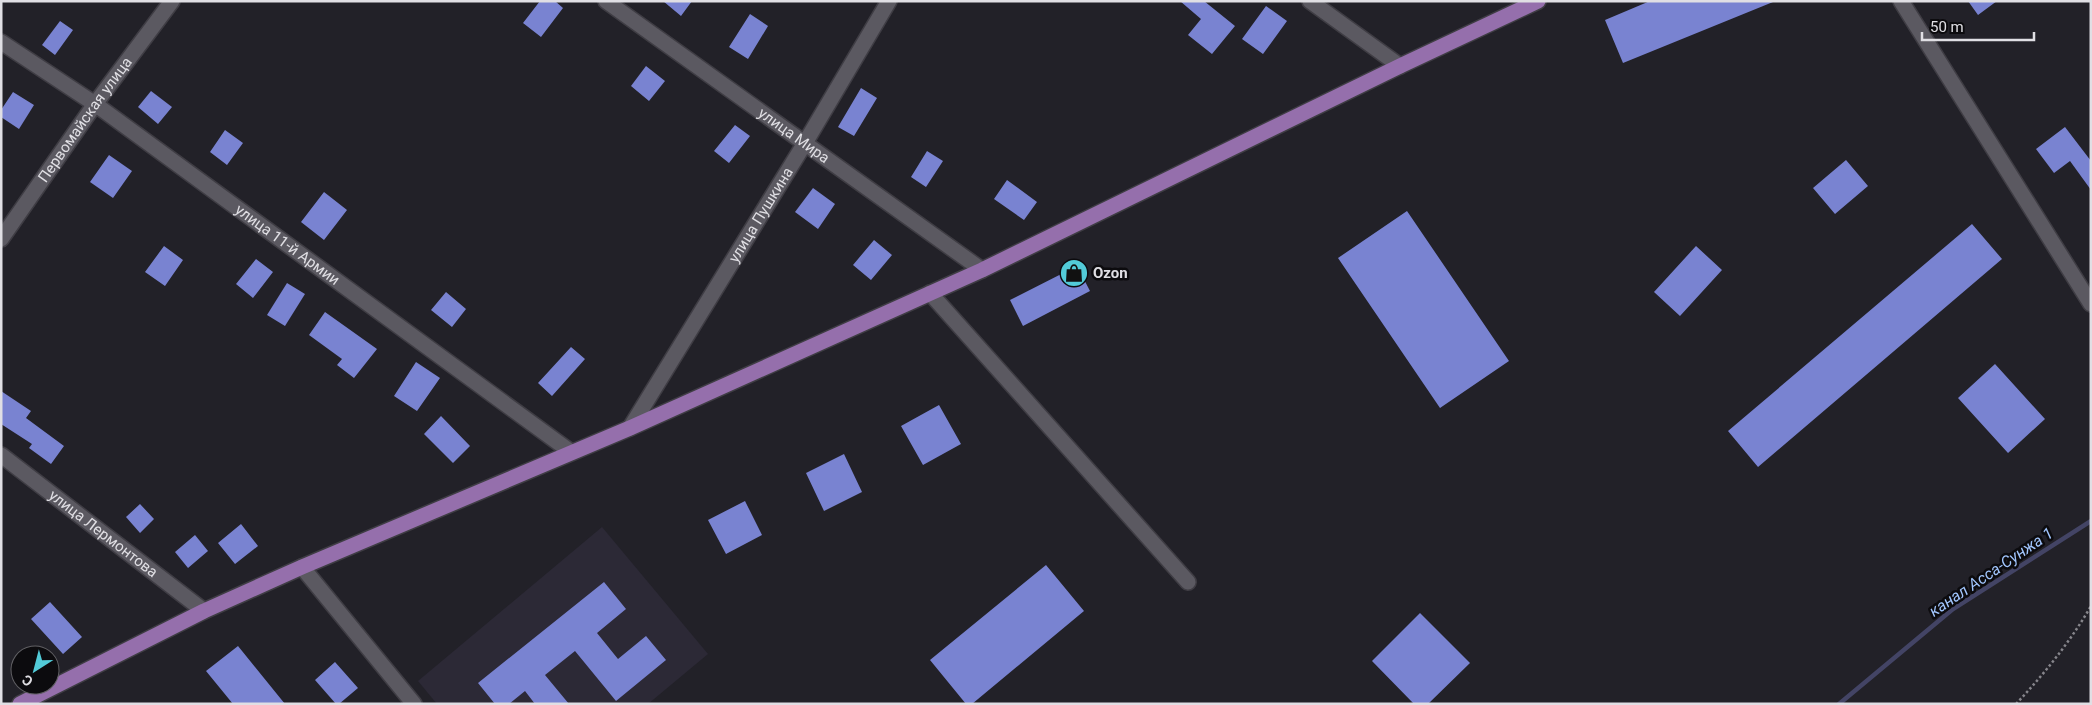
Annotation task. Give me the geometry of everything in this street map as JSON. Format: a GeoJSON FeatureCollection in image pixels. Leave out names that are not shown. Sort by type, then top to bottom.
{"type":"FeatureCollection","features":[{"type":"Feature","properties":{"kind":"main road"},"geometry":{"type":"LineString","coordinates":[[26,703],[204,611],[302,567],[630,428],[982,270],[1400,66],[1538,1]]}},
{"type":"Feature","properties":{"kind":"street","name":"Первомайская улица"},"geometry":{"type":"LineString","coordinates":[[1,239],[95,104],[172,1]]}},
{"type":"Feature","properties":{"kind":"street","name":"улица Мира"},"geometry":{"type":"LineString","coordinates":[[606,1],[982,270]]}},
{"type":"Feature","properties":{"kind":"street","name":"улица Пушкина"},"geometry":{"type":"LineString","coordinates":[[630,428],[805,143],[889,1]]}},
{"type":"Feature","properties":{"kind":"street"},"geometry":{"type":"LineString","coordinates":[[1310,1],[1400,66]]}},
{"type":"Feature","properties":{"kind":"street"},"geometry":{"type":"LineString","coordinates":[[1902,1],[2091,304]]}},
{"type":"Feature","properties":{"kind":"street","name":"улица 11-й Армии"},"geometry":{"type":"LineString","coordinates":[[1,42],[95,104],[571,452]]}},
{"type":"Feature","properties":{"kind":"street"},"geometry":{"type":"LineString","coordinates":[[930,293],[1188,582]]}},
{"type":"Feature","properties":{"kind":"street","name":"улица Лермонтова"},"geometry":{"type":"LineString","coordinates":[[1,455],[204,611]]}},
{"type":"Feature","properties":{"kind":"street"},"geometry":{"type":"LineString","coordinates":[[302,567],[414,704]]}},
{"type":"Feature","properties":{"kind":"path"},"geometry":{"type":"LineString","coordinates":[[2016,704],[2041,677],[2075,633],[2091,606]]}},
{"type":"Feature","properties":{"kind":"shaded area"},"geometry":{"type":"Polygon","coordinates":[[[602,527],[708,654],[648,704],[437,704],[418,681],[602,527]]]}},
{"type":"Feature","properties":{"kind":"building"},"geometry":{"type":"Polygon","coordinates":[[[540,1],[555,1],[563,8],[541,37],[523,23],[540,1]]]}},
{"type":"Feature","properties":{"kind":"building"},"geometry":{"type":"Polygon","coordinates":[[[663,1],[692,1],[681,16],[663,1]]]}},
{"type":"Feature","properties":{"kind":"building"},"geometry":{"type":"Polygon","coordinates":[[[1180,1],[1204,1],[1235,26],[1212,54],[1188,35],[1201,19],[1180,1]]]}},
{"type":"Feature","properties":{"kind":"building"},"geometry":{"type":"Polygon","coordinates":[[[1650,1],[1773,2],[1623,63],[1605,20],[1650,1]]]}},
{"type":"Feature","properties":{"kind":"building"},"geometry":{"type":"Polygon","coordinates":[[[1968,1],[1997,1],[1978,15],[1968,1]]]}},
{"type":"Feature","properties":{"kind":"building"},"geometry":{"type":"Polygon","coordinates":[[[1266,6],[1287,21],[1263,54],[1242,39],[1266,6]]]}},
{"type":"Feature","properties":{"kind":"building"},"geometry":{"type":"Polygon","coordinates":[[[750,14],[768,26],[748,59],[729,47],[750,14]]]}},
{"type":"Feature","properties":{"kind":"building"},"geometry":{"type":"Polygon","coordinates":[[[60,21],[73,30],[55,55],[42,45],[60,21]]]}},
{"type":"Feature","properties":{"kind":"building"},"geometry":{"type":"Polygon","coordinates":[[[646,66],[665,81],[649,101],[631,86],[646,66]]]}},
{"type":"Feature","properties":{"kind":"building"},"geometry":{"type":"Polygon","coordinates":[[[861,88],[877,98],[854,136],[838,127],[861,88]]]}},
{"type":"Feature","properties":{"kind":"building"},"geometry":{"type":"Polygon","coordinates":[[[151,91],[172,107],[158,124],[138,107],[151,91]]]}},
{"type":"Feature","properties":{"kind":"building"},"geometry":{"type":"Polygon","coordinates":[[[13,92],[34,105],[19,129],[1,117],[1,110],[13,92]]]}},
{"type":"Feature","properties":{"kind":"building"},"geometry":{"type":"Polygon","coordinates":[[[735,125],[750,136],[729,163],[714,151],[735,125]]]}},
{"type":"Feature","properties":{"kind":"building"},"geometry":{"type":"Polygon","coordinates":[[[2065,127],[2091,161],[2091,190],[2070,161],[2054,173],[2036,149],[2065,127]]]}},
{"type":"Feature","properties":{"kind":"building"},"geometry":{"type":"Polygon","coordinates":[[[225,130],[243,143],[227,165],[210,152],[225,130]]]}},
{"type":"Feature","properties":{"kind":"building"},"geometry":{"type":"Polygon","coordinates":[[[927,151],[943,161],[926,187],[911,177],[927,151]]]}},
{"type":"Feature","properties":{"kind":"building"},"geometry":{"type":"Polygon","coordinates":[[[109,155],[132,171],[113,198],[90,182],[109,155]]]}},
{"type":"Feature","properties":{"kind":"building"},"geometry":{"type":"Polygon","coordinates":[[[1846,160],[1868,186],[1835,214],[1813,188],[1846,160]]]}},
{"type":"Feature","properties":{"kind":"building"},"geometry":{"type":"Polygon","coordinates":[[[1007,180],[1037,202],[1024,220],[994,199],[1007,180]]]}},
{"type":"Feature","properties":{"kind":"building"},"geometry":{"type":"Polygon","coordinates":[[[813,188],[835,204],[818,229],[795,212],[813,188]]]}},
{"type":"Feature","properties":{"kind":"building"},"geometry":{"type":"Polygon","coordinates":[[[324,192],[347,210],[324,240],[301,222],[324,192]]]}},
{"type":"Feature","properties":{"kind":"building"},"geometry":{"type":"Polygon","coordinates":[[[1407,211],[1509,361],[1440,408],[1338,258],[1407,211]]]}},
{"type":"Feature","properties":{"kind":"building"},"geometry":{"type":"Polygon","coordinates":[[[1972,224],[2002,259],[1758,467],[1728,431],[1972,224]]]}},
{"type":"Feature","properties":{"kind":"building"},"geometry":{"type":"Polygon","coordinates":[[[874,240],[892,255],[871,280],[853,265],[874,240]]]}},
{"type":"Feature","properties":{"kind":"building"},"geometry":{"type":"Polygon","coordinates":[[[164,246],[183,260],[165,286],[145,272],[164,246]]]}},
{"type":"Feature","properties":{"kind":"building"},"geometry":{"type":"Polygon","coordinates":[[[1696,246],[1722,270],[1680,316],[1654,292],[1696,246]]]}},
{"type":"Feature","properties":{"kind":"building"},"geometry":{"type":"Polygon","coordinates":[[[256,259],[273,272],[253,298],[236,284],[256,259]]]}},
{"type":"Feature","properties":{"kind":"building"},"geometry":{"type":"Polygon","coordinates":[[[1077,266],[1090,291],[1023,326],[1010,300],[1077,266]]]}},
{"type":"Feature","properties":{"kind":"building"},"geometry":{"type":"Polygon","coordinates":[[[287,283],[305,294],[285,326],[267,315],[287,283]]]}},
{"type":"Feature","properties":{"kind":"building"},"geometry":{"type":"Polygon","coordinates":[[[446,292],[466,309],[452,327],[431,310],[446,292]]]}},
{"type":"Feature","properties":{"kind":"building"},"geometry":{"type":"Polygon","coordinates":[[[325,312],[377,349],[354,378],[337,365],[342,359],[309,335],[325,312]]]}},
{"type":"Feature","properties":{"kind":"building"},"geometry":{"type":"Polygon","coordinates":[[[571,347],[585,359],[552,396],[538,383],[571,347]]]}},
{"type":"Feature","properties":{"kind":"building"},"geometry":{"type":"Polygon","coordinates":[[[416,362],[440,378],[417,411],[394,396],[416,362]]]}},
{"type":"Feature","properties":{"kind":"building"},"geometry":{"type":"Polygon","coordinates":[[[1995,364],[2045,419],[2008,453],[1958,398],[1995,364]]]}},
{"type":"Feature","properties":{"kind":"building"},"geometry":{"type":"Polygon","coordinates":[[[1,391],[31,411],[26,418],[64,446],[51,464],[29,448],[32,444],[1,424],[1,391]]]}},
{"type":"Feature","properties":{"kind":"building"},"geometry":{"type":"Polygon","coordinates":[[[939,405],[961,444],[923,465],[901,426],[939,405]]]}},
{"type":"Feature","properties":{"kind":"building"},"geometry":{"type":"Polygon","coordinates":[[[441,416],[470,446],[453,463],[424,434],[441,416]]]}},
{"type":"Feature","properties":{"kind":"building"},"geometry":{"type":"Polygon","coordinates":[[[844,454],[862,492],[824,511],[806,473],[844,454]]]}},
{"type":"Feature","properties":{"kind":"building"},"geometry":{"type":"Polygon","coordinates":[[[745,501],[762,535],[726,554],[708,520],[745,501]]]}},
{"type":"Feature","properties":{"kind":"building"},"geometry":{"type":"Polygon","coordinates":[[[140,504],[154,519],[140,533],[126,517],[140,504]]]}},
{"type":"Feature","properties":{"kind":"building"},"geometry":{"type":"Polygon","coordinates":[[[241,524],[258,546],[235,564],[218,543],[241,524]]]}},
{"type":"Feature","properties":{"kind":"building"},"geometry":{"type":"Polygon","coordinates":[[[195,535],[208,551],[188,568],[175,552],[195,535]]]}},
{"type":"Feature","properties":{"kind":"building"},"geometry":{"type":"Polygon","coordinates":[[[1046,565],[1084,611],[972,704],[966,704],[930,660],[1046,565]]]}},
{"type":"Feature","properties":{"kind":"building"},"geometry":{"type":"Polygon","coordinates":[[[604,582],[626,609],[597,633],[618,659],[646,636],[666,660],[616,701],[575,651],[545,675],[569,704],[535,704],[525,691],[509,704],[495,704],[478,683],[604,582]]]}},
{"type":"Feature","properties":{"kind":"building"},"geometry":{"type":"Polygon","coordinates":[[[50,602],[82,637],[63,654],[60,651],[60,645],[55,645],[31,619],[50,602]]]}},
{"type":"Feature","properties":{"kind":"building"},"geometry":{"type":"Polygon","coordinates":[[[1420,613],[1470,663],[1428,704],[1414,704],[1372,661],[1420,613]]]}},
{"type":"Feature","properties":{"kind":"building"},"geometry":{"type":"Polygon","coordinates":[[[238,646],[285,704],[233,704],[206,671],[238,646]]]}},
{"type":"Feature","properties":{"kind":"building"},"geometry":{"type":"Polygon","coordinates":[[[335,662],[358,688],[339,704],[336,704],[315,680],[335,662]]]}},
{"type":"Feature","properties":{"kind":"waterway","name":"канал Асса-Сунжа 1"},"geometry":{"type":"LineString","coordinates":[[1839,704],[1953,609],[2091,521]]}},
{"type":"Feature","properties":{"kind":"place","name":"Ozon"},"geometry":{"type":"Point","coordinates":[1074,273]}}]}
